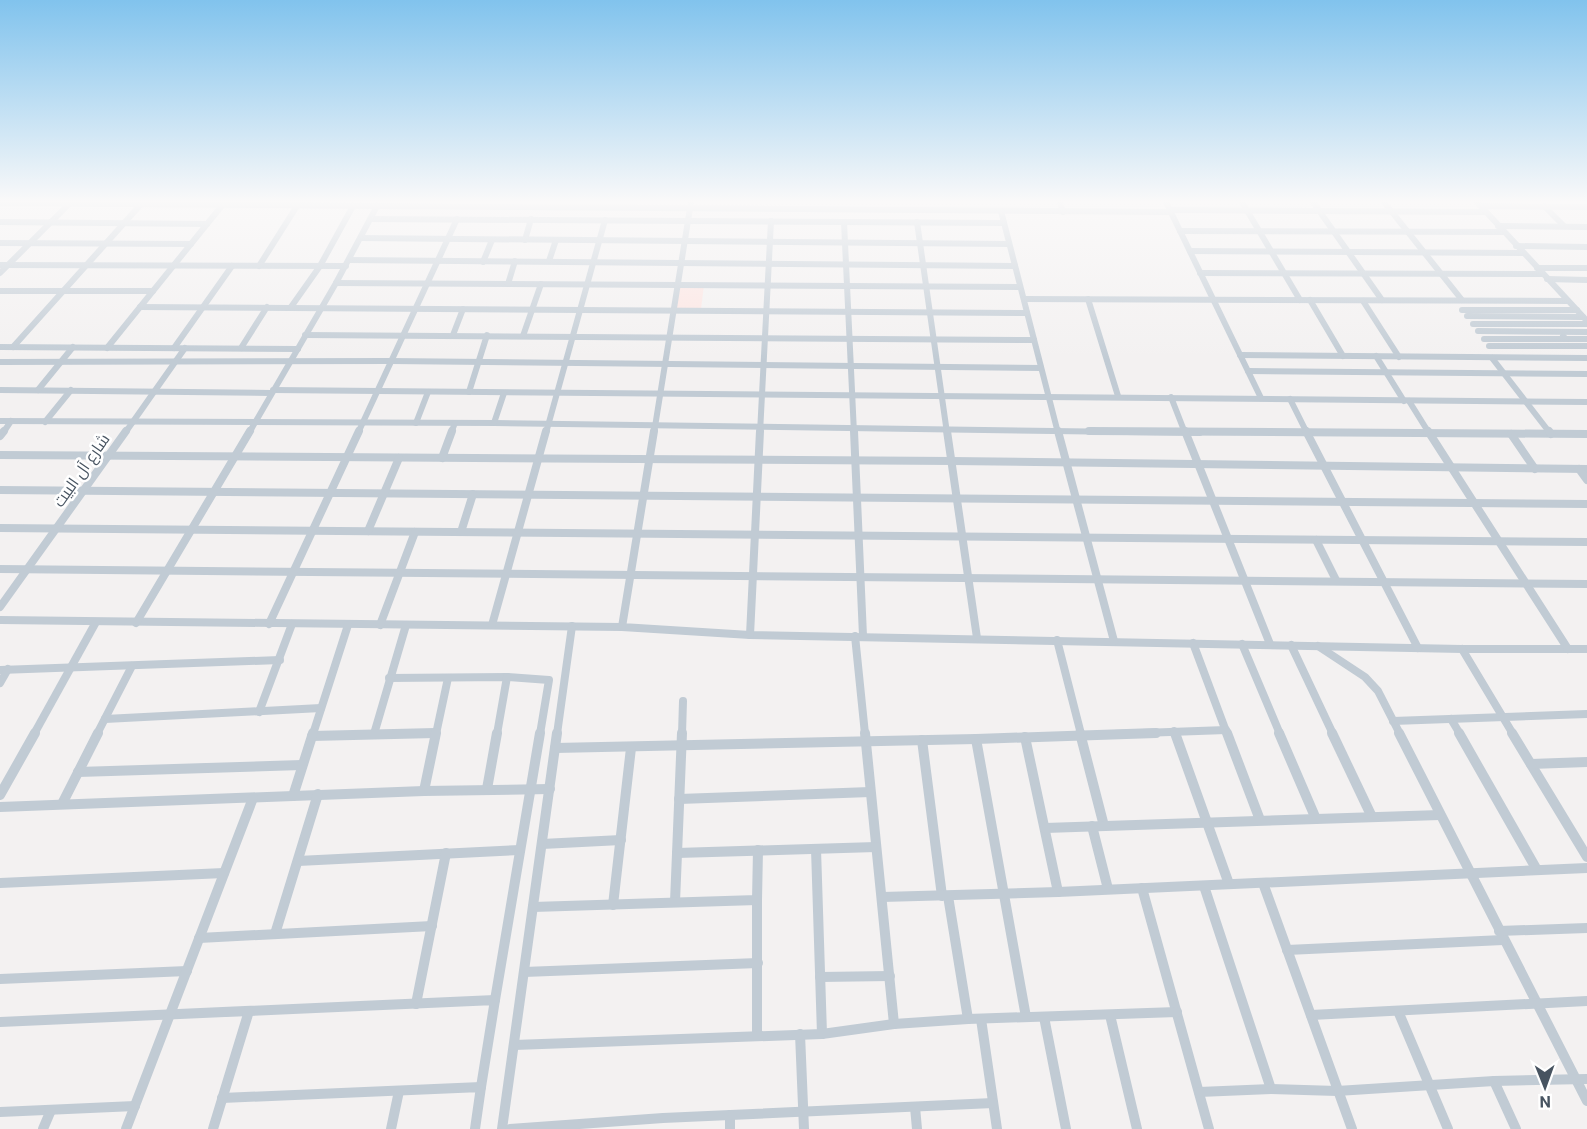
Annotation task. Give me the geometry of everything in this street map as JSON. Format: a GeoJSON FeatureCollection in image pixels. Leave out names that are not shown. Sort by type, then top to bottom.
{"type":"FeatureCollection","features":[{"type":"Feature","properties":{"kind":"street"},"geometry":{"type":"LineString","coordinates":[[0,273],[18,255]]}},
{"type":"Feature","properties":{"kind":"street"},"geometry":{"type":"LineString","coordinates":[[13,347],[96,255]]}},
{"type":"Feature","properties":{"kind":"street"},"geometry":{"type":"LineString","coordinates":[[107,348],[182,255]]}},
{"type":"Feature","properties":{"kind":"street"},"geometry":{"type":"LineString","coordinates":[[259,266],[266,255]]}},
{"type":"Feature","properties":{"kind":"street"},"geometry":{"type":"LineString","coordinates":[[291,307],[326,255]]}},
{"type":"Feature","properties":{"kind":"street"},"geometry":{"type":"LineString","coordinates":[[136,623],[352,255]]}},
{"type":"Feature","properties":{"kind":"street"},"geometry":{"type":"LineString","coordinates":[[269,624],[442,255]]}},
{"type":"Feature","properties":{"kind":"street"},"geometry":{"type":"LineString","coordinates":[[483,262],[486,255]]}},
{"type":"Feature","properties":{"kind":"street"},"geometry":{"type":"LineString","coordinates":[[549,261],[551,255]]}},
{"type":"Feature","properties":{"kind":"street"},"geometry":{"type":"LineString","coordinates":[[492,625],[595,255]]}},
{"type":"Feature","properties":{"kind":"street"},"geometry":{"type":"LineString","coordinates":[[622,627],[683,255]]}},
{"type":"Feature","properties":{"kind":"street"},"geometry":{"type":"LineString","coordinates":[[750,634],[770,255]]}},
{"type":"Feature","properties":{"kind":"street"},"geometry":{"type":"LineString","coordinates":[[847,255],[861,576],[859,636],[865,742],[894,1024]]}},
{"type":"Feature","properties":{"kind":"street"},"geometry":{"type":"LineString","coordinates":[[921,255],[977,638]]}},
{"type":"Feature","properties":{"kind":"street"},"geometry":{"type":"LineString","coordinates":[[1012,255],[1114,641]]}},
{"type":"Feature","properties":{"kind":"street"},"geometry":{"type":"LineString","coordinates":[[1192,255],[1261,398]]}},
{"type":"Feature","properties":{"kind":"street"},"geometry":{"type":"LineString","coordinates":[[1273,255],[1300,300]]}},
{"type":"Feature","properties":{"kind":"street"},"geometry":{"type":"LineString","coordinates":[[1349,255],[1382,300]]}},
{"type":"Feature","properties":{"kind":"street"},"geometry":{"type":"LineString","coordinates":[[1425,255],[1441,274],[1459,301],[1462,310],[1489,346],[1505,373],[1551,434]]}},
{"type":"Feature","properties":{"kind":"street"},"geometry":{"type":"LineString","coordinates":[[1525,255],[1586,321]]}},
{"type":"Feature","properties":{"kind":"street"},"geometry":{"type":"LineString","coordinates":[[508,284],[515,261]]}},
{"type":"Feature","properties":{"kind":"street"},"geometry":{"type":"LineString","coordinates":[[0,265],[320,266],[347,263],[549,261],[1015,266]]}},
{"type":"Feature","properties":{"kind":"street"},"geometry":{"type":"LineString","coordinates":[[174,348],[232,266]]}},
{"type":"Feature","properties":{"kind":"street"},"geometry":{"type":"LineString","coordinates":[[1537,268],[1587,268]]}},
{"type":"Feature","properties":{"kind":"street"},"geometry":{"type":"LineString","coordinates":[[1200,273],[1441,274],[1587,280]]}},
{"type":"Feature","properties":{"kind":"street"},"geometry":{"type":"LineString","coordinates":[[336,283],[1020,287]]}},
{"type":"Feature","properties":{"kind":"street"},"geometry":{"type":"LineString","coordinates":[[523,336],[541,284]]}},
{"type":"Feature","properties":{"kind":"street"},"geometry":{"type":"LineString","coordinates":[[0,291],[153,291]]}},
{"type":"Feature","properties":{"kind":"street"},"geometry":{"type":"LineString","coordinates":[[1024,299],[1568,301]]}},
{"type":"Feature","properties":{"kind":"street"},"geometry":{"type":"LineString","coordinates":[[1088,300],[1119,396]]}},
{"type":"Feature","properties":{"kind":"street"},"geometry":{"type":"LineString","coordinates":[[1310,300],[1343,356]]}},
{"type":"Feature","properties":{"kind":"street"},"geometry":{"type":"LineString","coordinates":[[1363,301],[1399,357]]}},
{"type":"Feature","properties":{"kind":"street"},"geometry":{"type":"LineString","coordinates":[[1505,301],[1552,358]]}},
{"type":"Feature","properties":{"kind":"street"},"geometry":{"type":"LineString","coordinates":[[140,307],[1027,313]]}},
{"type":"Feature","properties":{"kind":"street"},"geometry":{"type":"LineString","coordinates":[[241,348],[267,307]]}},
{"type":"Feature","properties":{"kind":"street"},"geometry":{"type":"LineString","coordinates":[[453,335],[463,309]]}},
{"type":"Feature","properties":{"kind":"street"},"geometry":{"type":"LineString","coordinates":[[1462,310],[1587,309]]}},
{"type":"Feature","properties":{"kind":"street"},"geometry":{"type":"LineString","coordinates":[[1467,316],[1546,316],[1586,321]]}},
{"type":"Feature","properties":{"kind":"street"},"geometry":{"type":"LineString","coordinates":[[1546,316],[1566,339]]}},
{"type":"Feature","properties":{"kind":"street"},"geometry":{"type":"LineString","coordinates":[[1473,324],[1553,324],[1586,321]]}},
{"type":"Feature","properties":{"kind":"street"},"geometry":{"type":"LineString","coordinates":[[1484,324],[1490,331]]}},
{"type":"Feature","properties":{"kind":"street"},"geometry":{"type":"LineString","coordinates":[[1478,332],[1587,332]]}},
{"type":"Feature","properties":{"kind":"street"},"geometry":{"type":"LineString","coordinates":[[304,335],[1034,340]]}},
{"type":"Feature","properties":{"kind":"street"},"geometry":{"type":"LineString","coordinates":[[468,392],[487,335]]}},
{"type":"Feature","properties":{"kind":"street"},"geometry":{"type":"LineString","coordinates":[[1484,339],[1587,339]]}},
{"type":"Feature","properties":{"kind":"street"},"geometry":{"type":"LineString","coordinates":[[1489,346],[1587,346]]}},
{"type":"Feature","properties":{"kind":"street"},"geometry":{"type":"LineString","coordinates":[[1560,346],[1570,358]]}},
{"type":"Feature","properties":{"kind":"street"},"geometry":{"type":"LineString","coordinates":[[0,347],[298,348]]}},
{"type":"Feature","properties":{"kind":"street"},"geometry":{"type":"LineString","coordinates":[[38,390],[73,348]]}},
{"type":"Feature","properties":{"kind":"street","name":"شارع آل البيت"},"geometry":{"type":"LineString","coordinates":[[0,607],[185,348]]}},
{"type":"Feature","properties":{"kind":"street"},"geometry":{"type":"LineString","coordinates":[[1240,355],[1587,358]]}},
{"type":"Feature","properties":{"kind":"street"},"geometry":{"type":"LineString","coordinates":[[1376,356],[1430,434],[1568,649]]}},
{"type":"Feature","properties":{"kind":"street"},"geometry":{"type":"LineString","coordinates":[[0,362],[391,361],[1041,368]]}},
{"type":"Feature","properties":{"kind":"street"},"geometry":{"type":"LineString","coordinates":[[1248,371],[1587,374]]}},
{"type":"Feature","properties":{"kind":"street"},"geometry":{"type":"LineString","coordinates":[[0,390],[1119,396],[1587,402]]}},
{"type":"Feature","properties":{"kind":"street"},"geometry":{"type":"LineString","coordinates":[[45,422],[71,390]]}},
{"type":"Feature","properties":{"kind":"street"},"geometry":{"type":"LineString","coordinates":[[416,423],[428,392]]}},
{"type":"Feature","properties":{"kind":"street"},"geometry":{"type":"LineString","coordinates":[[494,423],[504,393]]}},
{"type":"Feature","properties":{"kind":"street"},"geometry":{"type":"LineString","coordinates":[[1171,397],[1270,644]]}},
{"type":"Feature","properties":{"kind":"street"},"geometry":{"type":"LineString","coordinates":[[1290,399],[1418,648]]}},
{"type":"Feature","properties":{"kind":"street"},"geometry":{"type":"LineString","coordinates":[[0,421],[494,423],[1308,434],[1587,435]]}},
{"type":"Feature","properties":{"kind":"street"},"geometry":{"type":"LineString","coordinates":[[0,436],[11,421]]}},
{"type":"Feature","properties":{"kind":"street"},"geometry":{"type":"LineString","coordinates":[[442,458],[455,423]]}},
{"type":"Feature","properties":{"kind":"street"},"geometry":{"type":"LineString","coordinates":[[1511,434],[1535,469]]}},
{"type":"Feature","properties":{"kind":"street"},"geometry":{"type":"LineString","coordinates":[[0,455],[1450,466],[1583,469],[1587,480]]}},
{"type":"Feature","properties":{"kind":"street"},"geometry":{"type":"LineString","coordinates":[[368,531],[399,458]]}},
{"type":"Feature","properties":{"kind":"street"},"geometry":{"type":"LineString","coordinates":[[0,490],[1587,504]]}},
{"type":"Feature","properties":{"kind":"street"},"geometry":{"type":"LineString","coordinates":[[460,532],[472,494]]}},
{"type":"Feature","properties":{"kind":"street"},"geometry":{"type":"LineString","coordinates":[[0,528],[1587,542]]}},
{"type":"Feature","properties":{"kind":"street"},"geometry":{"type":"LineString","coordinates":[[380,625],[415,532]]}},
{"type":"Feature","properties":{"kind":"street"},"geometry":{"type":"LineString","coordinates":[[1316,540],[1336,580]]}},
{"type":"Feature","properties":{"kind":"street"},"geometry":{"type":"LineString","coordinates":[[0,569],[753,574],[1587,584]]}},
{"type":"Feature","properties":{"kind":"street"},"geometry":{"type":"LineString","coordinates":[[0,620],[572,626],[750,634],[1462,649],[1587,649]]}},
{"type":"Feature","properties":{"kind":"street"},"geometry":{"type":"LineString","coordinates":[[0,795],[96,622]]}},
{"type":"Feature","properties":{"kind":"street"},"geometry":{"type":"LineString","coordinates":[[260,712],[292,624]]}},
{"type":"Feature","properties":{"kind":"street"},"geometry":{"type":"LineString","coordinates":[[293,796],[348,625]]}},
{"type":"Feature","properties":{"kind":"street"},"geometry":{"type":"LineString","coordinates":[[374,734],[406,625]]}},
{"type":"Feature","properties":{"kind":"street"},"geometry":{"type":"LineString","coordinates":[[502,1129],[572,626]]}},
{"type":"Feature","properties":{"kind":"street"},"geometry":{"type":"LineString","coordinates":[[1057,640],[1104,826]]}},
{"type":"Feature","properties":{"kind":"street"},"geometry":{"type":"LineString","coordinates":[[1193,643],[1260,820]]}},
{"type":"Feature","properties":{"kind":"street"},"geometry":{"type":"LineString","coordinates":[[1242,644],[1316,819]]}},
{"type":"Feature","properties":{"kind":"street"},"geometry":{"type":"LineString","coordinates":[[1290,645],[1372,817]]}},
{"type":"Feature","properties":{"kind":"street"},"geometry":{"type":"LineString","coordinates":[[1317,646],[1373,684],[1394,721],[1537,1004],[1582,1079],[1587,1101]]}},
{"type":"Feature","properties":{"kind":"street"},"geometry":{"type":"LineString","coordinates":[[1462,649],[1587,857]]}},
{"type":"Feature","properties":{"kind":"street"},"geometry":{"type":"LineString","coordinates":[[0,683],[4,670],[280,660]]}},
{"type":"Feature","properties":{"kind":"street"},"geometry":{"type":"LineString","coordinates":[[62,804],[132,666]]}},
{"type":"Feature","properties":{"kind":"street"},"geometry":{"type":"LineString","coordinates":[[389,678],[507,677],[549,680],[475,1129]]}},
{"type":"Feature","properties":{"kind":"street"},"geometry":{"type":"LineString","coordinates":[[487,789],[507,677]]}},
{"type":"Feature","properties":{"kind":"street"},"geometry":{"type":"LineString","coordinates":[[424,790],[448,678]]}},
{"type":"Feature","properties":{"kind":"street"},"geometry":{"type":"LineString","coordinates":[[675,902],[683,701]]}},
{"type":"Feature","properties":{"kind":"street"},"geometry":{"type":"LineString","coordinates":[[105,719],[321,708]]}},
{"type":"Feature","properties":{"kind":"street"},"geometry":{"type":"LineString","coordinates":[[1394,721],[1587,714]]}},
{"type":"Feature","properties":{"kind":"street"},"geometry":{"type":"LineString","coordinates":[[1451,719],[1537,870]]}},
{"type":"Feature","properties":{"kind":"street"},"geometry":{"type":"LineString","coordinates":[[555,748],[865,742],[1226,730]]}},
{"type":"Feature","properties":{"kind":"street"},"geometry":{"type":"LineString","coordinates":[[1174,731],[1229,884]]}},
{"type":"Feature","properties":{"kind":"street"},"geometry":{"type":"LineString","coordinates":[[312,736],[435,734]]}},
{"type":"Feature","properties":{"kind":"street"},"geometry":{"type":"LineString","coordinates":[[1025,737],[1058,892]]}},
{"type":"Feature","properties":{"kind":"street"},"geometry":{"type":"LineString","coordinates":[[976,739],[1026,1017]]}},
{"type":"Feature","properties":{"kind":"street"},"geometry":{"type":"LineString","coordinates":[[922,740],[945,896],[968,1019]]}},
{"type":"Feature","properties":{"kind":"street"},"geometry":{"type":"LineString","coordinates":[[613,905],[631,748]]}},
{"type":"Feature","properties":{"kind":"street"},"geometry":{"type":"LineString","coordinates":[[1531,764],[1587,762]]}},
{"type":"Feature","properties":{"kind":"street"},"geometry":{"type":"LineString","coordinates":[[78,772],[302,765]]}},
{"type":"Feature","properties":{"kind":"street"},"geometry":{"type":"LineString","coordinates":[[0,776],[11,776]]}},
{"type":"Feature","properties":{"kind":"street"},"geometry":{"type":"LineString","coordinates":[[0,807],[424,790],[550,789]]}},
{"type":"Feature","properties":{"kind":"street"},"geometry":{"type":"LineString","coordinates":[[679,799],[870,792]]}},
{"type":"Feature","properties":{"kind":"street"},"geometry":{"type":"LineString","coordinates":[[275,934],[318,794]]}},
{"type":"Feature","properties":{"kind":"street"},"geometry":{"type":"LineString","coordinates":[[126,1129],[253,798]]}},
{"type":"Feature","properties":{"kind":"street"},"geometry":{"type":"LineString","coordinates":[[1045,828],[1440,815]]}},
{"type":"Feature","properties":{"kind":"street"},"geometry":{"type":"LineString","coordinates":[[1092,826],[1108,889]]}},
{"type":"Feature","properties":{"kind":"street"},"geometry":{"type":"LineString","coordinates":[[542,844],[621,840]]}},
{"type":"Feature","properties":{"kind":"street"},"geometry":{"type":"LineString","coordinates":[[677,853],[876,847]]}},
{"type":"Feature","properties":{"kind":"street"},"geometry":{"type":"LineString","coordinates":[[816,849],[822,1034]]}},
{"type":"Feature","properties":{"kind":"street"},"geometry":{"type":"LineString","coordinates":[[298,861],[520,850]]}},
{"type":"Feature","properties":{"kind":"street"},"geometry":{"type":"LineString","coordinates":[[758,850],[758,1036]]}},
{"type":"Feature","properties":{"kind":"street"},"geometry":{"type":"LineString","coordinates":[[416,1004],[446,853]]}},
{"type":"Feature","properties":{"kind":"street"},"geometry":{"type":"LineString","coordinates":[[882,897],[1058,892],[1587,868]]}},
{"type":"Feature","properties":{"kind":"street"},"geometry":{"type":"LineString","coordinates":[[0,883],[224,873]]}},
{"type":"Feature","properties":{"kind":"street"},"geometry":{"type":"LineString","coordinates":[[1263,883],[1352,1129]]}},
{"type":"Feature","properties":{"kind":"street"},"geometry":{"type":"LineString","coordinates":[[1204,885],[1271,1089]]}},
{"type":"Feature","properties":{"kind":"street"},"geometry":{"type":"LineString","coordinates":[[1142,888],[1209,1129]]}},
{"type":"Feature","properties":{"kind":"street"},"geometry":{"type":"LineString","coordinates":[[533,907],[757,900]]}},
{"type":"Feature","properties":{"kind":"street"},"geometry":{"type":"LineString","coordinates":[[199,938],[432,926]]}},
{"type":"Feature","properties":{"kind":"street"},"geometry":{"type":"LineString","coordinates":[[1287,950],[1587,928]]}},
{"type":"Feature","properties":{"kind":"street"},"geometry":{"type":"LineString","coordinates":[[524,972],[758,963]]}},
{"type":"Feature","properties":{"kind":"street"},"geometry":{"type":"LineString","coordinates":[[0,979],[187,971]]}},
{"type":"Feature","properties":{"kind":"street"},"geometry":{"type":"LineString","coordinates":[[820,977],[890,976]]}},
{"type":"Feature","properties":{"kind":"street"},"geometry":{"type":"LineString","coordinates":[[0,1022],[495,1000]]}},
{"type":"Feature","properties":{"kind":"street"},"geometry":{"type":"LineString","coordinates":[[1311,1014],[1587,1001]]}},
{"type":"Feature","properties":{"kind":"street"},"geometry":{"type":"LineString","coordinates":[[213,1129],[249,1011]]}},
{"type":"Feature","properties":{"kind":"street"},"geometry":{"type":"LineString","coordinates":[[1398,1011],[1448,1129]]}},
{"type":"Feature","properties":{"kind":"street"},"geometry":{"type":"LineString","coordinates":[[514,1045],[822,1034],[894,1024],[968,1019],[1177,1012]]}},
{"type":"Feature","properties":{"kind":"street"},"geometry":{"type":"LineString","coordinates":[[1110,1015],[1137,1129]]}},
{"type":"Feature","properties":{"kind":"street"},"geometry":{"type":"LineString","coordinates":[[1044,1017],[1066,1129]]}},
{"type":"Feature","properties":{"kind":"street"},"geometry":{"type":"LineString","coordinates":[[981,1019],[998,1129]]}},
{"type":"Feature","properties":{"kind":"street"},"geometry":{"type":"LineString","coordinates":[[800,1034],[804,1129]]}},
{"type":"Feature","properties":{"kind":"street"},"geometry":{"type":"LineString","coordinates":[[1199,1092],[1271,1089],[1337,1091],[1430,1087],[1494,1081],[1582,1079]]}},
{"type":"Feature","properties":{"kind":"street"},"geometry":{"type":"LineString","coordinates":[[1494,1081],[1516,1129]]}},
{"type":"Feature","properties":{"kind":"street"},"geometry":{"type":"LineString","coordinates":[[222,1098],[481,1088]]}},
{"type":"Feature","properties":{"kind":"street"},"geometry":{"type":"LineString","coordinates":[[391,1129],[399,1090]]}},
{"type":"Feature","properties":{"kind":"street"},"geometry":{"type":"LineString","coordinates":[[510,1129],[663,1124],[730,1115],[993,1103]]}},
{"type":"Feature","properties":{"kind":"street"},"geometry":{"type":"LineString","coordinates":[[0,1112],[135,1106]]}},
{"type":"Feature","properties":{"kind":"street"},"geometry":{"type":"LineString","coordinates":[[915,1107],[917,1129]]}},
{"type":"Feature","properties":{"kind":"street"},"geometry":{"type":"LineString","coordinates":[[43,1129],[51,1110]]}},
{"type":"Feature","properties":{"kind":"street"},"geometry":{"type":"LineString","coordinates":[[730,1115],[730,1129]]}},
{"type":"Feature","properties":{"kind":"shaded area"},"geometry":{"type":"Polygon","coordinates":[[[678,285],[704,285],[701,309],[675,309],[678,285]]]}}]}
